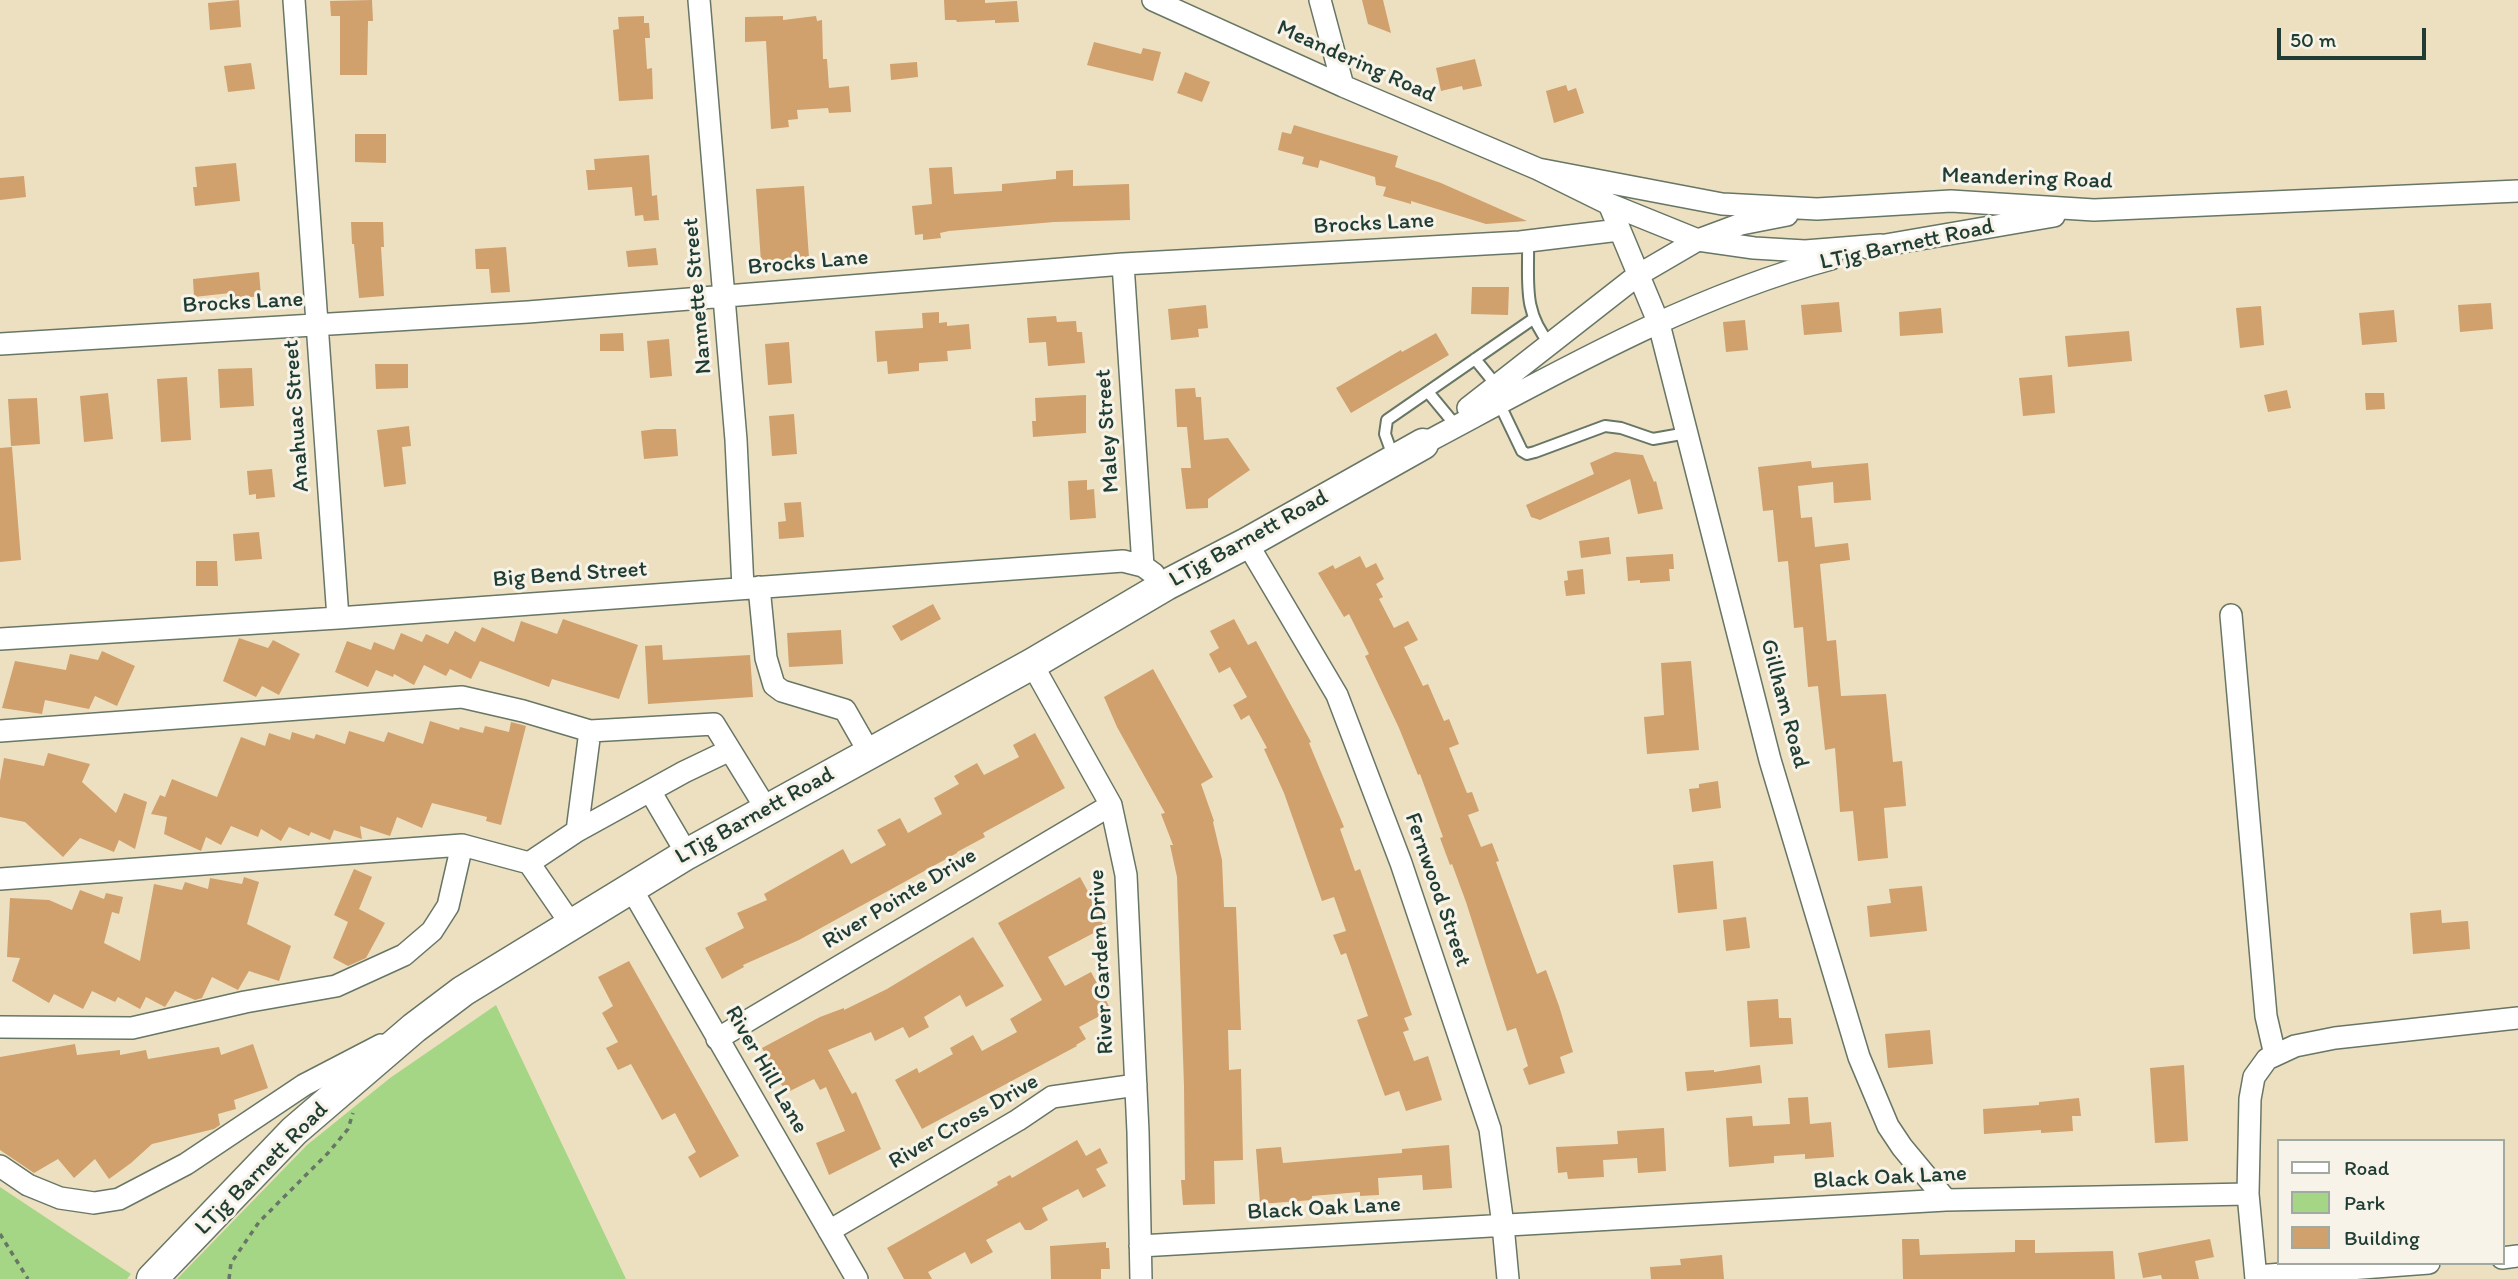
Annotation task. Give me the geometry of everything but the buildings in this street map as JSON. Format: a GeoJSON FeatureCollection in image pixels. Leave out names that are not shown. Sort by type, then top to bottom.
{"type":"FeatureCollection","features":[{"type":"Feature","properties":{"kind":"street","name":"Anahuac Street"},"geometry":{"type":"LineString","coordinates":[[294,0],[338,618]]}},
{"type":"Feature","properties":{"kind":"street","name":"Nannette Street"},"geometry":{"type":"LineString","coordinates":[[699,0],[751,588],[766,658],[774,685],[782,691],[845,710],[869,752]]}},
{"type":"Feature","properties":{"kind":"street","name":"Meandering Road"},"geometry":{"type":"LineString","coordinates":[[1153,0],[1343,86],[1538,169],[1609,204],[1698,240],[1754,248],[1805,251],[1881,245]]}},
{"type":"Feature","properties":{"kind":"street"},"geometry":{"type":"LineString","coordinates":[[1320,0],[1343,86]]}},
{"type":"Feature","properties":{"kind":"street","name":"Meandering Road"},"geometry":{"type":"LineString","coordinates":[[1538,169],[1721,204],[1818,209],[1951,201],[2094,210],[2518,191]]}},
{"type":"Feature","properties":{"kind":"street","name":"Gillham Road"},"geometry":{"type":"LineString","coordinates":[[1609,204],[1659,324],[1770,760],[1859,1057],[1888,1126],[1946,1200]]}},
{"type":"Feature","properties":{"kind":"street","name":"LTjg Barnett Road"},"geometry":{"type":"LineString","coordinates":[[152,1279],[294,1131],[414,1028],[463,991],[687,854],[1032,664],[1166,585],[1247,543],[1423,443],[1498,394],[1550,344],[1638,275],[1698,240],[1741,224],[1818,209]]}},
{"type":"Feature","properties":{"kind":"street","name":"LTjg Barnett Road"},"geometry":{"type":"LineString","coordinates":[[1423,443],[1452,421],[1498,394],[1679,313],[1780,272],[1881,245],[2094,210]]}},
{"type":"Feature","properties":{"kind":"street","name":"Brocks Lane"},"geometry":{"type":"LineString","coordinates":[[0,344],[528,312],[1123,264],[1528,241],[1619,230]]}},
{"type":"Feature","properties":{"kind":"street","name":"Maley Street"},"geometry":{"type":"LineString","coordinates":[[1123,264],[1143,566]]}},
{"type":"Feature","properties":{"kind":"street","name":"Fernwood Street"},"geometry":{"type":"LineString","coordinates":[[1247,543],[1337,695],[1401,863],[1490,1129],[1508,1279]]}},
{"type":"Feature","properties":{"kind":"street","name":"Big Bend Street"},"geometry":{"type":"LineString","coordinates":[[0,639],[338,618],[1124,561],[1143,566]]}},
{"type":"Feature","properties":{"kind":"street"},"geometry":{"type":"LineString","coordinates":[[1143,566],[1166,585]]}},
{"type":"Feature","properties":{"kind":"street"},"geometry":{"type":"LineString","coordinates":[[2231,615],[2266,1016],[2275,1055]]}},
{"type":"Feature","properties":{"kind":"street","name":"River Garden Drive"},"geometry":{"type":"LineString","coordinates":[[1032,664],[1111,806],[1126,875],[1136,1085],[1141,1279]]}},
{"type":"Feature","properties":{"kind":"street"},"geometry":{"type":"LineString","coordinates":[[0,731],[462,697],[523,710],[590,731],[714,724],[767,810]]}},
{"type":"Feature","properties":{"kind":"street"},"geometry":{"type":"LineString","coordinates":[[577,831],[590,731]]}},
{"type":"Feature","properties":{"kind":"street"},"geometry":{"type":"LineString","coordinates":[[529,863],[577,831],[730,750]]}},
{"type":"Feature","properties":{"kind":"street"},"geometry":{"type":"LineString","coordinates":[[650,791],[687,854]]}},
{"type":"Feature","properties":{"kind":"street","name":"River Pointe Drive"},"geometry":{"type":"LineString","coordinates":[[717,1040],[1111,806]]}},
{"type":"Feature","properties":{"kind":"street"},"geometry":{"type":"LineString","coordinates":[[0,1027],[132,1028],[245,1002],[336,986],[404,955],[432,931],[448,906],[462,845]]}},
{"type":"Feature","properties":{"kind":"street"},"geometry":{"type":"LineString","coordinates":[[0,878],[462,845],[529,863],[571,924]]}},
{"type":"Feature","properties":{"kind":"street","name":"River Hill Lane"},"geometry":{"type":"LineString","coordinates":[[631,888],[857,1279]]}},
{"type":"Feature","properties":{"kind":"street"},"geometry":{"type":"LineString","coordinates":[[2406,1265],[2256,1278],[2248,1194],[2250,1099],[2254,1077],[2267,1059],[2295,1046],[2335,1038],[2518,1018]]}},
{"type":"Feature","properties":{"kind":"street"},"geometry":{"type":"LineString","coordinates":[[0,1166],[28,1185],[60,1198],[94,1203],[118,1199],[186,1164],[304,1085],[414,1028]]}},
{"type":"Feature","properties":{"kind":"street","name":"River Cross Drive"},"geometry":{"type":"LineString","coordinates":[[829,1231],[1018,1120],[1052,1097],[1136,1085]]}},
{"type":"Feature","properties":{"kind":"street","name":"Black Oak Lane"},"geometry":{"type":"LineString","coordinates":[[1140,1246],[1946,1200],[2248,1194]]}},
{"type":"Feature","properties":{"kind":"lane"},"geometry":{"type":"LineString","coordinates":[[1528,241],[1529,296],[1533,319],[1537,329],[1550,344]]}},
{"type":"Feature","properties":{"kind":"lane"},"geometry":{"type":"LineString","coordinates":[[1394,459],[1385,434],[1387,420],[1533,319]]}},
{"type":"Feature","properties":{"kind":"lane"},"geometry":{"type":"LineString","coordinates":[[1475,359],[1498,394],[1522,451],[1527,454],[1605,426],[1621,428],[1653,439],[1687,433]]}},
{"type":"Feature","properties":{"kind":"lane"},"geometry":{"type":"LineString","coordinates":[[1428,392],[1452,421]]}},
{"type":"Feature","properties":{"kind":"path"},"geometry":{"type":"LineString","coordinates":[[229,1279],[231,1263],[260,1222],[348,1129],[356,1105]]}},
{"type":"Feature","properties":{"kind":"path"},"geometry":{"type":"LineString","coordinates":[[0,1234],[28,1279]]}},
{"type":"Feature","properties":{"kind":"green space"},"geometry":{"type":"Polygon","coordinates":[[[496,1005],[626,1279],[177,1279],[307,1145],[390,1078],[496,1005]]]}},
{"type":"Feature","properties":{"kind":"green space"},"geometry":{"type":"Polygon","coordinates":[[[0,1187],[131,1274],[127,1279],[0,1279],[0,1187]]]}}]}
